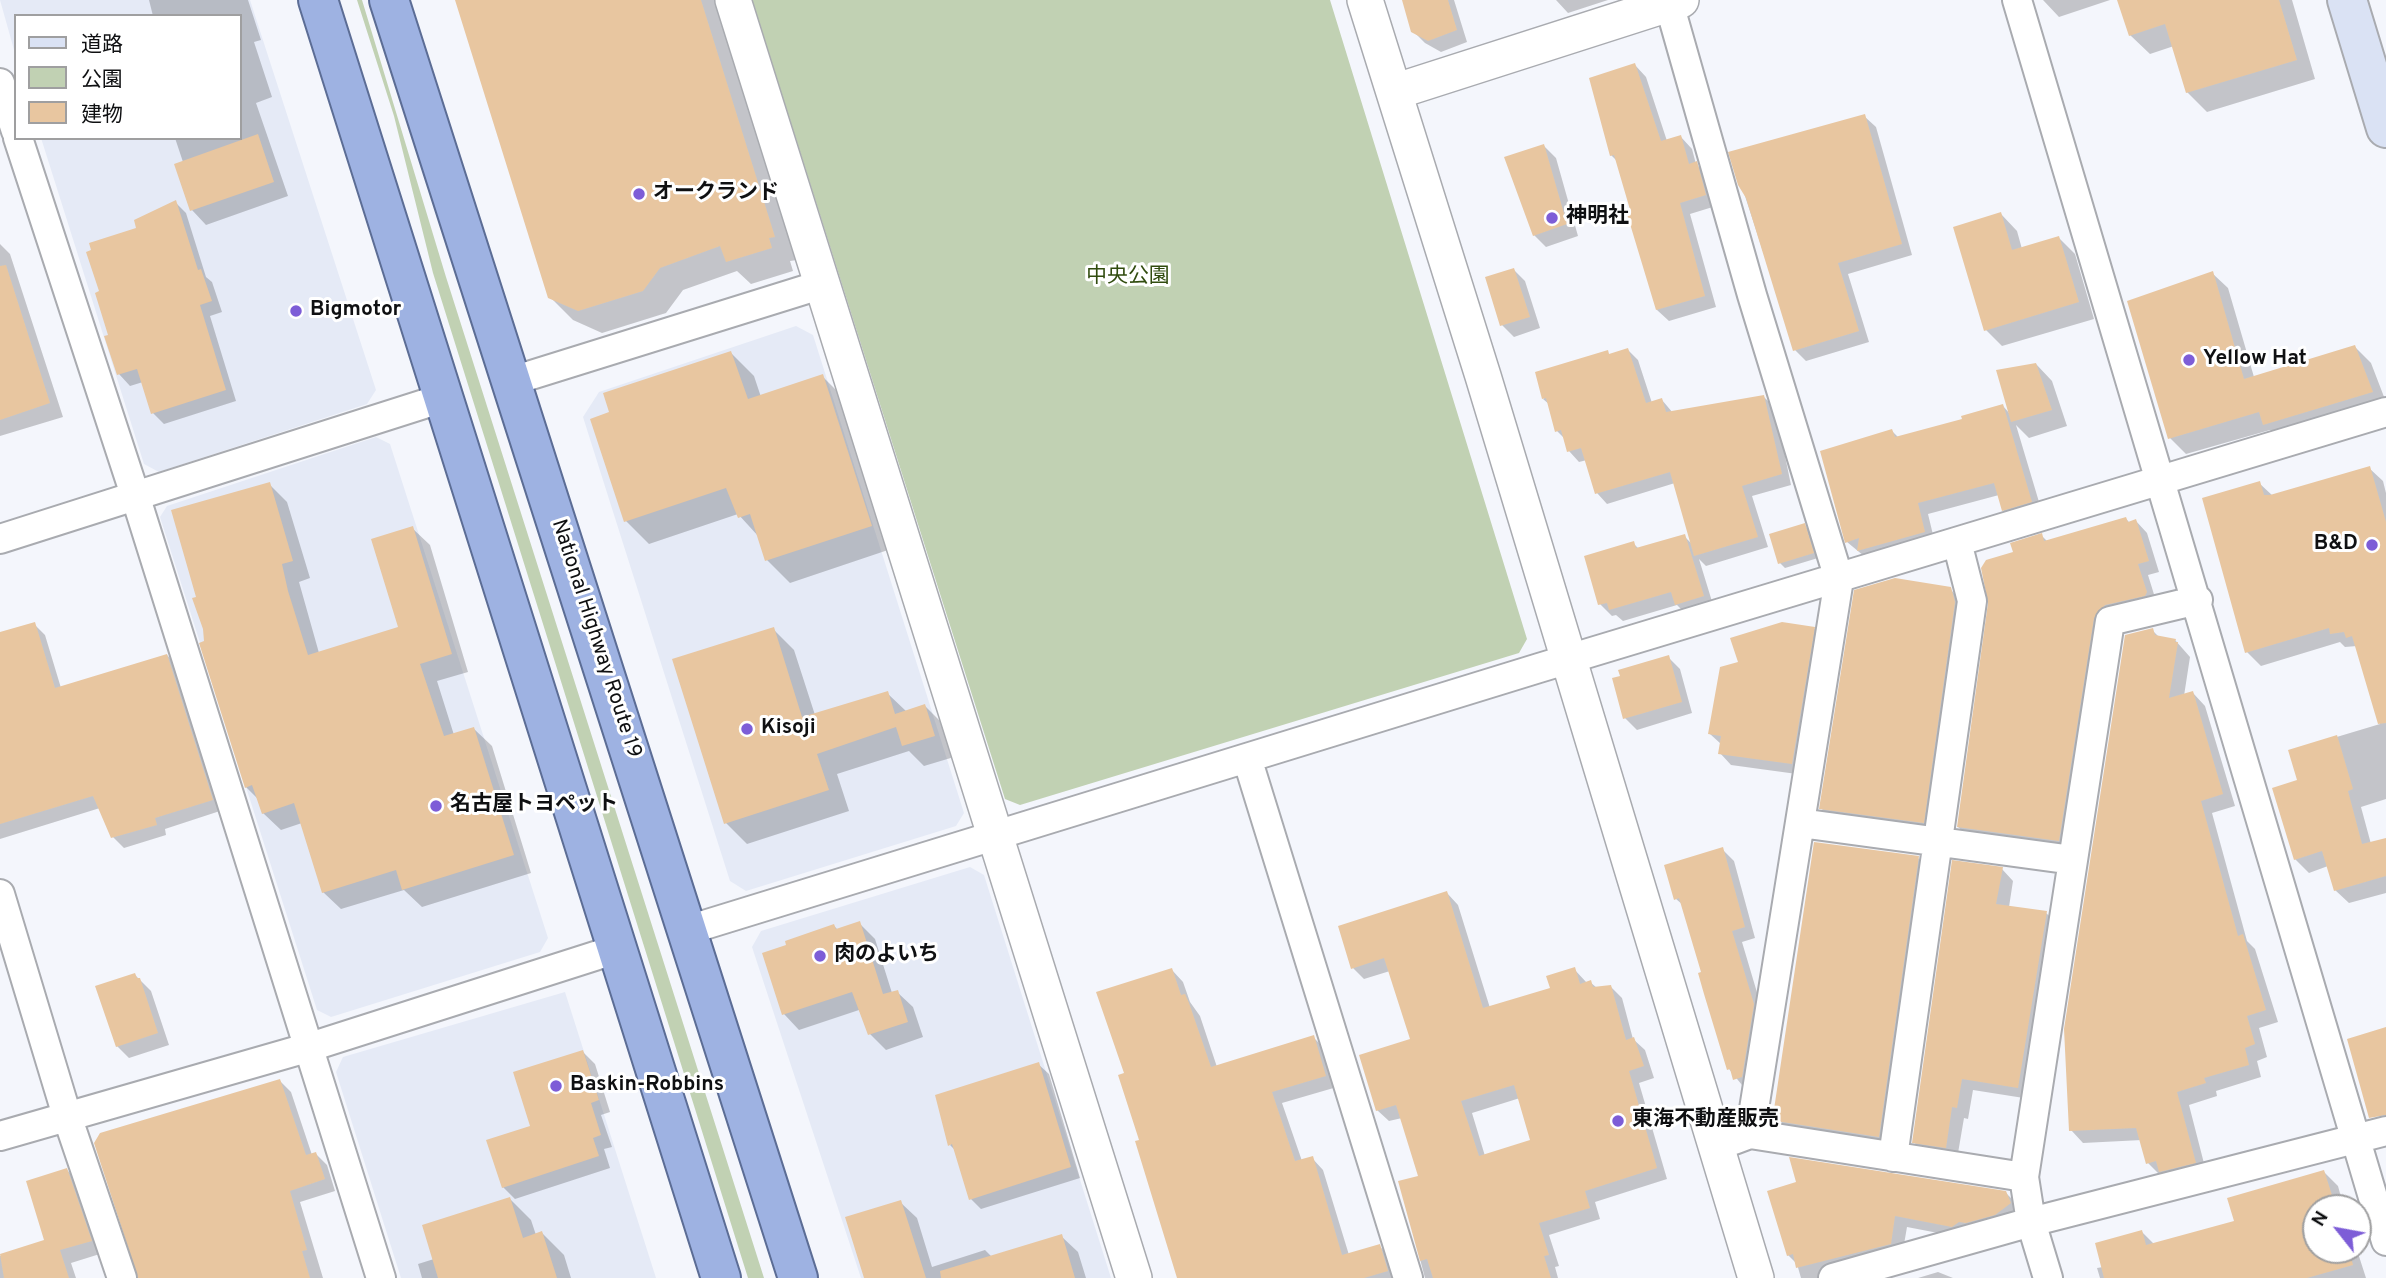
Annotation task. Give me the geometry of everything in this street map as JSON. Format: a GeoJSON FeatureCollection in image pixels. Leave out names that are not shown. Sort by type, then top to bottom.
{"type":"FeatureCollection","features":[{"type":"Feature","properties":{"kind":"highway"},"geometry":{"type":"LineString","coordinates":[[318,0],[620,948],[721,1278]]}},
{"type":"Feature","properties":{"kind":"highway","name":"National Highway Route 19"},"geometry":{"type":"LineString","coordinates":[[389,0],[799,1278]]}},
{"type":"Feature","properties":{"kind":"main road"},"geometry":{"type":"LineString","coordinates":[[2347,0],[2386,128]]}},
{"type":"Feature","properties":{"kind":"street"},"geometry":{"type":"LineString","coordinates":[[733,0],[820,285],[1134,1278]]}},
{"type":"Feature","properties":{"kind":"street"},"geometry":{"type":"LineString","coordinates":[[1365,0],[1756,1278]]}},
{"type":"Feature","properties":{"kind":"street"},"geometry":{"type":"LineString","coordinates":[[2017,0],[2198,600],[2386,1241]]}},
{"type":"Feature","properties":{"kind":"street"},"geometry":{"type":"LineString","coordinates":[[1394,92],[1673,1],[1752,295],[1839,579],[1750,1134]]}},
{"type":"Feature","properties":{"kind":"street"},"geometry":{"type":"LineString","coordinates":[[0,83],[14,125]]}},
{"type":"Feature","properties":{"kind":"street"},"geometry":{"type":"LineString","coordinates":[[19,140],[135,495],[381,1278]]}},
{"type":"Feature","properties":{"kind":"street"},"geometry":{"type":"LineString","coordinates":[[512,381],[820,285]]}},
{"type":"Feature","properties":{"kind":"street"},"geometry":{"type":"LineString","coordinates":[[0,540],[443,398]]}},
{"type":"Feature","properties":{"kind":"street"},"geometry":{"type":"LineString","coordinates":[[688,930],[2386,412]]}},
{"type":"Feature","properties":{"kind":"street"},"geometry":{"type":"LineString","coordinates":[[1893,1157],[1972,601],[1957,542]]}},
{"type":"Feature","properties":{"kind":"street"},"geometry":{"type":"LineString","coordinates":[[2048,1278],[2031,1222],[2024,1177],[2110,621],[2198,600]]}},
{"type":"Feature","properties":{"kind":"street"},"geometry":{"type":"LineString","coordinates":[[1247,758],[1408,1278]]}},
{"type":"Feature","properties":{"kind":"street"},"geometry":{"type":"LineString","coordinates":[[1800,823],[2073,860]]}},
{"type":"Feature","properties":{"kind":"street"},"geometry":{"type":"LineString","coordinates":[[0,894],[67,1116],[122,1278]]}},
{"type":"Feature","properties":{"kind":"street"},"geometry":{"type":"LineString","coordinates":[[0,1136],[310,1047],[620,948]]}},
{"type":"Feature","properties":{"kind":"street"},"geometry":{"type":"LineString","coordinates":[[1833,1278],[2031,1222],[2386,1131]]}},
{"type":"Feature","properties":{"kind":"street"},"geometry":{"type":"LineString","coordinates":[[1716,1146],[1750,1134],[2024,1177]]}},
{"type":"Feature","properties":{"kind":"shaded area"},"geometry":{"type":"Polygon","coordinates":[[[0,0],[250,0],[376,390],[367,404],[159,472],[144,464],[42,140],[242,140],[242,14],[14,14],[14,50],[0,0]]]}},
{"type":"Feature","properties":{"kind":"shaded area"},"geometry":{"type":"Polygon","coordinates":[[[796,326],[813,335],[964,813],[956,826],[746,891],[730,881],[583,417],[599,392],[796,326]]]}},
{"type":"Feature","properties":{"kind":"shaded area"},"geometry":{"type":"Polygon","coordinates":[[[376,437],[390,444],[548,938],[540,952],[331,1017],[317,1010],[160,517],[167,506],[376,437]]]}},
{"type":"Feature","properties":{"kind":"shaded area"},"geometry":{"type":"Polygon","coordinates":[[[970,867],[984,875],[1111,1278],[861,1278],[752,947],[761,931],[970,867]]]}},
{"type":"Feature","properties":{"kind":"shaded area"},"geometry":{"type":"Polygon","coordinates":[[[565,992],[656,1278],[401,1278],[336,1072],[343,1057],[565,992]]]}},
{"type":"Feature","properties":{"kind":"green space"},"geometry":{"type":"Polygon","coordinates":[[[357,0],[362,0],[446,277],[764,1278],[748,1278],[433,273],[394,116],[357,0]]]}},
{"type":"Feature","properties":{"kind":"green space","name":"中央公園"},"geometry":{"type":"Polygon","coordinates":[[[752,0],[1330,0],[1527,639],[1519,653],[1020,805],[1005,799],[752,0]]]}},
{"type":"Feature","properties":{"kind":"building","name":"オークランド"},"geometry":{"type":"Polygon","coordinates":[[[455,0],[701,0],[775,237],[769,238],[772,248],[726,262],[720,246],[660,268],[643,291],[578,311],[548,298],[455,0]]]}},
{"type":"Feature","properties":{"kind":"building"},"geometry":{"type":"Polygon","coordinates":[[[1402,0],[1448,0],[1457,30],[1428,41],[1411,32],[1402,0]]]}},
{"type":"Feature","properties":{"kind":"building"},"geometry":{"type":"Polygon","coordinates":[[[2117,0],[2279,0],[2297,60],[2186,93],[2165,24],[2129,36],[2117,0]]]}},
{"type":"Feature","properties":{"kind":"building"},"geometry":{"type":"Polygon","coordinates":[[[1635,63],[1661,141],[1681,135],[1689,164],[1697,161],[1706,195],[1680,203],[1705,296],[1656,310],[1627,214],[1631,213],[1614,155],[1610,156],[1589,78],[1635,63]]]}},
{"type":"Feature","properties":{"kind":"building"},"geometry":{"type":"Polygon","coordinates":[[[1865,114],[1902,244],[1838,263],[1859,331],[1793,351],[1746,198],[1738,185],[1728,152],[1865,114]]]}},
{"type":"Feature","properties":{"kind":"building"},"geometry":{"type":"Polygon","coordinates":[[[258,134],[274,182],[190,211],[174,164],[258,134]]]}},
{"type":"Feature","properties":{"kind":"building"},"geometry":{"type":"Polygon","coordinates":[[[1544,144],[1567,224],[1533,236],[1504,157],[1544,144]]]}},
{"type":"Feature","properties":{"kind":"building"},"geometry":{"type":"Polygon","coordinates":[[[176,200],[198,270],[201,269],[212,301],[200,305],[226,390],[151,414],[137,369],[117,375],[104,336],[108,335],[95,293],[99,291],[86,252],[91,250],[89,243],[136,228],[134,220],[176,200]]]}},
{"type":"Feature","properties":{"kind":"building"},"geometry":{"type":"Polygon","coordinates":[[[2001,212],[2012,250],[2059,236],[2079,302],[1984,331],[1953,227],[2001,212]]]}},
{"type":"Feature","properties":{"kind":"building"},"geometry":{"type":"Polygon","coordinates":[[[6,265],[50,403],[0,420],[0,266],[6,265]]]}},
{"type":"Feature","properties":{"kind":"building"},"geometry":{"type":"Polygon","coordinates":[[[1514,268],[1530,317],[1500,326],[1485,277],[1514,268]]]}},
{"type":"Feature","properties":{"kind":"building"},"geometry":{"type":"Polygon","coordinates":[[[2213,271],[2244,379],[2355,345],[2373,392],[2263,425],[2259,412],[2168,439],[2127,301],[2213,271]]]}},
{"type":"Feature","properties":{"kind":"building"},"geometry":{"type":"Polygon","coordinates":[[[1628,348],[1646,403],[1662,398],[1666,412],[1764,395],[1782,474],[1742,486],[1758,537],[1694,556],[1670,472],[1595,494],[1581,448],[1567,452],[1561,430],[1555,432],[1546,398],[1542,399],[1535,372],[1608,350],[1609,354],[1628,348]]]}},
{"type":"Feature","properties":{"kind":"building"},"geometry":{"type":"Polygon","coordinates":[[[731,351],[748,399],[823,374],[872,526],[765,561],[750,514],[738,518],[726,488],[624,522],[590,419],[609,412],[603,393],[731,351]]]}},
{"type":"Feature","properties":{"kind":"building"},"geometry":{"type":"Polygon","coordinates":[[[2036,363],[2052,410],[2011,422],[1996,370],[2036,363]]]}},
{"type":"Feature","properties":{"kind":"building"},"geometry":{"type":"Polygon","coordinates":[[[2003,404],[2032,502],[2002,511],[1994,483],[1918,503],[1925,532],[1857,551],[1859,538],[1845,543],[1820,451],[1892,429],[1895,437],[1962,419],[1961,416],[2003,404]]]}},
{"type":"Feature","properties":{"kind":"building"},"geometry":{"type":"Polygon","coordinates":[[[2370,466],[2386,522],[2386,723],[2378,724],[2352,636],[2346,638],[2344,632],[2330,634],[2329,628],[2245,653],[2202,498],[2260,481],[2264,495],[2270,495],[2370,466]]]}},
{"type":"Feature","properties":{"kind":"building"},"geometry":{"type":"Polygon","coordinates":[[[270,482],[293,561],[282,564],[308,655],[398,627],[371,539],[413,526],[452,654],[420,664],[444,736],[474,727],[514,855],[402,890],[396,870],[322,893],[294,803],[262,814],[252,785],[245,788],[199,643],[204,641],[203,629],[192,598],[196,597],[171,510],[270,482]]]}},
{"type":"Feature","properties":{"kind":"building"},"geometry":{"type":"Polygon","coordinates":[[[2126,517],[2128,522],[2136,519],[2149,561],[2138,564],[2147,592],[2145,596],[2105,605],[2094,618],[2059,841],[1957,827],[1988,603],[1981,568],[1986,560],[2013,552],[2010,543],[2042,533],[2044,541],[2126,517]]]}},
{"type":"Feature","properties":{"kind":"building"},"geometry":{"type":"Polygon","coordinates":[[[1805,523],[1814,553],[1778,564],[1769,534],[1805,523]]]}},
{"type":"Feature","properties":{"kind":"building"},"geometry":{"type":"Polygon","coordinates":[[[1685,534],[1704,596],[1675,605],[1671,592],[1609,610],[1607,603],[1598,605],[1584,556],[1634,541],[1636,548],[1685,534]]]}},
{"type":"Feature","properties":{"kind":"building"},"geometry":{"type":"Polygon","coordinates":[[[1895,578],[1951,587],[1955,602],[1924,823],[1819,809],[1854,590],[1895,578]]]}},
{"type":"Feature","properties":{"kind":"building"},"geometry":{"type":"Polygon","coordinates":[[[35,622],[55,688],[167,654],[213,800],[155,818],[157,825],[111,838],[93,796],[0,824],[0,632],[35,622]]]}},
{"type":"Feature","properties":{"kind":"building"},"geometry":{"type":"Polygon","coordinates":[[[1782,622],[1815,627],[1792,764],[1718,754],[1721,736],[1708,734],[1720,667],[1738,662],[1730,638],[1782,622]]]}},
{"type":"Feature","properties":{"kind":"building"},"geometry":{"type":"Polygon","coordinates":[[[774,627],[802,717],[888,691],[895,714],[925,704],[935,736],[902,746],[896,727],[817,754],[829,790],[724,824],[672,659],[774,627]]]}},
{"type":"Feature","properties":{"kind":"building"},"geometry":{"type":"Polygon","coordinates":[[[2153,628],[2155,635],[2176,639],[2175,642],[2178,642],[2169,698],[2193,691],[2223,794],[2201,801],[2238,936],[2243,934],[2266,1010],[2247,1016],[2255,1044],[2245,1048],[2249,1065],[2204,1078],[2206,1083],[2177,1092],[2196,1163],[2159,1172],[2156,1161],[2146,1164],[2136,1128],[2069,1131],[2064,1029],[2125,635],[2153,628]]]}},
{"type":"Feature","properties":{"kind":"building"},"geometry":{"type":"Polygon","coordinates":[[[1669,655],[1682,702],[1623,719],[1612,678],[1620,676],[1618,670],[1669,655]]]}},
{"type":"Feature","properties":{"kind":"building"},"geometry":{"type":"Polygon","coordinates":[[[2337,735],[2353,789],[2348,791],[2362,844],[2386,838],[2386,876],[2334,891],[2322,851],[2294,860],[2272,788],[2297,780],[2288,750],[2337,735]]]}},
{"type":"Feature","properties":{"kind":"building"},"geometry":{"type":"Polygon","coordinates":[[[1814,842],[1919,856],[1879,1137],[1776,1121],[1777,1116],[1773,1116],[1814,842]]]}},
{"type":"Feature","properties":{"kind":"building"},"geometry":{"type":"Polygon","coordinates":[[[1723,847],[1745,927],[1732,931],[1754,1004],[1742,1077],[1733,1080],[1730,1069],[1727,1070],[1704,994],[1698,973],[1701,972],[1679,898],[1674,900],[1664,865],[1723,847]]]}},
{"type":"Feature","properties":{"kind":"building"},"geometry":{"type":"Polygon","coordinates":[[[1952,860],[2003,867],[1996,904],[2047,911],[2018,1088],[1962,1079],[1957,1108],[1952,1107],[1946,1148],[1912,1143],[1952,860]]]}},
{"type":"Feature","properties":{"kind":"building"},"geometry":{"type":"Polygon","coordinates":[[[1447,891],[1483,1008],[1550,988],[1546,976],[1575,967],[1580,984],[1591,980],[1593,987],[1611,985],[1626,1040],[1634,1037],[1644,1066],[1629,1071],[1657,1168],[1585,1191],[1590,1208],[1539,1223],[1549,1255],[1544,1256],[1551,1278],[1433,1278],[1427,1259],[1420,1261],[1398,1181],[1418,1176],[1396,1105],[1376,1111],[1359,1055],[1410,1039],[1384,958],[1351,969],[1338,926],[1447,891]],[[1514,1085],[1461,1101],[1479,1156],[1530,1140],[1514,1085]]]}},
{"type":"Feature","properties":{"kind":"building"},"geometry":{"type":"Polygon","coordinates":[[[860,921],[883,994],[898,990],[908,1022],[868,1035],[852,992],[782,1015],[762,953],[786,945],[785,941],[834,924],[836,929],[860,921]]]}},
{"type":"Feature","properties":{"kind":"building"},"geometry":{"type":"Polygon","coordinates":[[[1172,968],[1181,995],[1185,994],[1189,1003],[1211,1067],[1314,1035],[1326,1076],[1272,1092],[1295,1161],[1313,1156],[1342,1255],[1380,1244],[1388,1271],[1364,1278],[1177,1278],[1135,1141],[1139,1140],[1118,1075],[1124,1073],[1096,992],[1172,968]]]}},
{"type":"Feature","properties":{"kind":"building"},"geometry":{"type":"Polygon","coordinates":[[[135,973],[137,978],[140,978],[158,1033],[116,1047],[95,986],[135,973]]]}},
{"type":"Feature","properties":{"kind":"building"},"geometry":{"type":"Polygon","coordinates":[[[2386,1027],[2386,1115],[2369,1118],[2347,1039],[2386,1027]]]}},
{"type":"Feature","properties":{"kind":"building"},"geometry":{"type":"Polygon","coordinates":[[[583,1050],[599,1100],[591,1103],[601,1135],[593,1138],[599,1156],[502,1188],[486,1140],[530,1126],[513,1072],[583,1050]]]}},
{"type":"Feature","properties":{"kind":"building"},"geometry":{"type":"Polygon","coordinates":[[[1039,1062],[1071,1167],[969,1200],[952,1144],[948,1146],[935,1095],[1039,1062]]]}},
{"type":"Feature","properties":{"kind":"building"},"geometry":{"type":"Polygon","coordinates":[[[280,1079],[306,1155],[316,1152],[325,1179],[290,1191],[307,1250],[302,1251],[310,1278],[138,1278],[94,1143],[100,1133],[280,1079]]]}},
{"type":"Feature","properties":{"kind":"building"},"geometry":{"type":"Polygon","coordinates":[[[1789,1157],[2006,1191],[2011,1203],[1995,1215],[1966,1223],[1959,1222],[1952,1227],[1895,1216],[1891,1244],[1796,1268],[1793,1254],[1787,1256],[1767,1191],[1796,1182],[1789,1157]]]}},
{"type":"Feature","properties":{"kind":"building"},"geometry":{"type":"Polygon","coordinates":[[[67,1168],[92,1241],[60,1250],[69,1278],[4,1278],[0,1254],[44,1240],[26,1181],[67,1168]]]}},
{"type":"Feature","properties":{"kind":"building"},"geometry":{"type":"Polygon","coordinates":[[[2324,1170],[2332,1194],[2302,1194],[2302,1264],[2353,1265],[2307,1278],[2104,1278],[2095,1243],[2142,1230],[2146,1245],[2234,1221],[2227,1198],[2324,1170]]]}},
{"type":"Feature","properties":{"kind":"building"},"geometry":{"type":"Polygon","coordinates":[[[510,1197],[523,1238],[542,1231],[557,1278],[438,1278],[422,1225],[510,1197]]]}},
{"type":"Feature","properties":{"kind":"building"},"geometry":{"type":"Polygon","coordinates":[[[901,1200],[926,1278],[864,1278],[845,1217],[901,1200]]]}},
{"type":"Feature","properties":{"kind":"building"},"geometry":{"type":"Polygon","coordinates":[[[1062,1234],[1075,1278],[941,1278],[940,1271],[1062,1234]]]}},
{"type":"Feature","properties":{"kind":"place","name":"オークランド"},"geometry":{"type":"Point","coordinates":[639,194]}},
{"type":"Feature","properties":{"kind":"place","name":"神明社"},"geometry":{"type":"Point","coordinates":[1552,218]}},
{"type":"Feature","properties":{"kind":"place","name":"Bigmotor"},"geometry":{"type":"Point","coordinates":[296,311]}},
{"type":"Feature","properties":{"kind":"place","name":"Yellow Hat"},"geometry":{"type":"Point","coordinates":[2189,360]}},
{"type":"Feature","properties":{"kind":"place","name":"B&D"},"geometry":{"type":"Point","coordinates":[2372,545]}},
{"type":"Feature","properties":{"kind":"place","name":"Kisoji"},"geometry":{"type":"Point","coordinates":[747,729]}},
{"type":"Feature","properties":{"kind":"place","name":"名古屋トヨペット"},"geometry":{"type":"Point","coordinates":[436,806]}},
{"type":"Feature","properties":{"kind":"place","name":"肉のよいち"},"geometry":{"type":"Point","coordinates":[820,956]}},
{"type":"Feature","properties":{"kind":"place","name":"Baskin-Robbins"},"geometry":{"type":"Point","coordinates":[556,1086]}},
{"type":"Feature","properties":{"kind":"place","name":"東海不動産販売"},"geometry":{"type":"Point","coordinates":[1618,1121]}}]}
